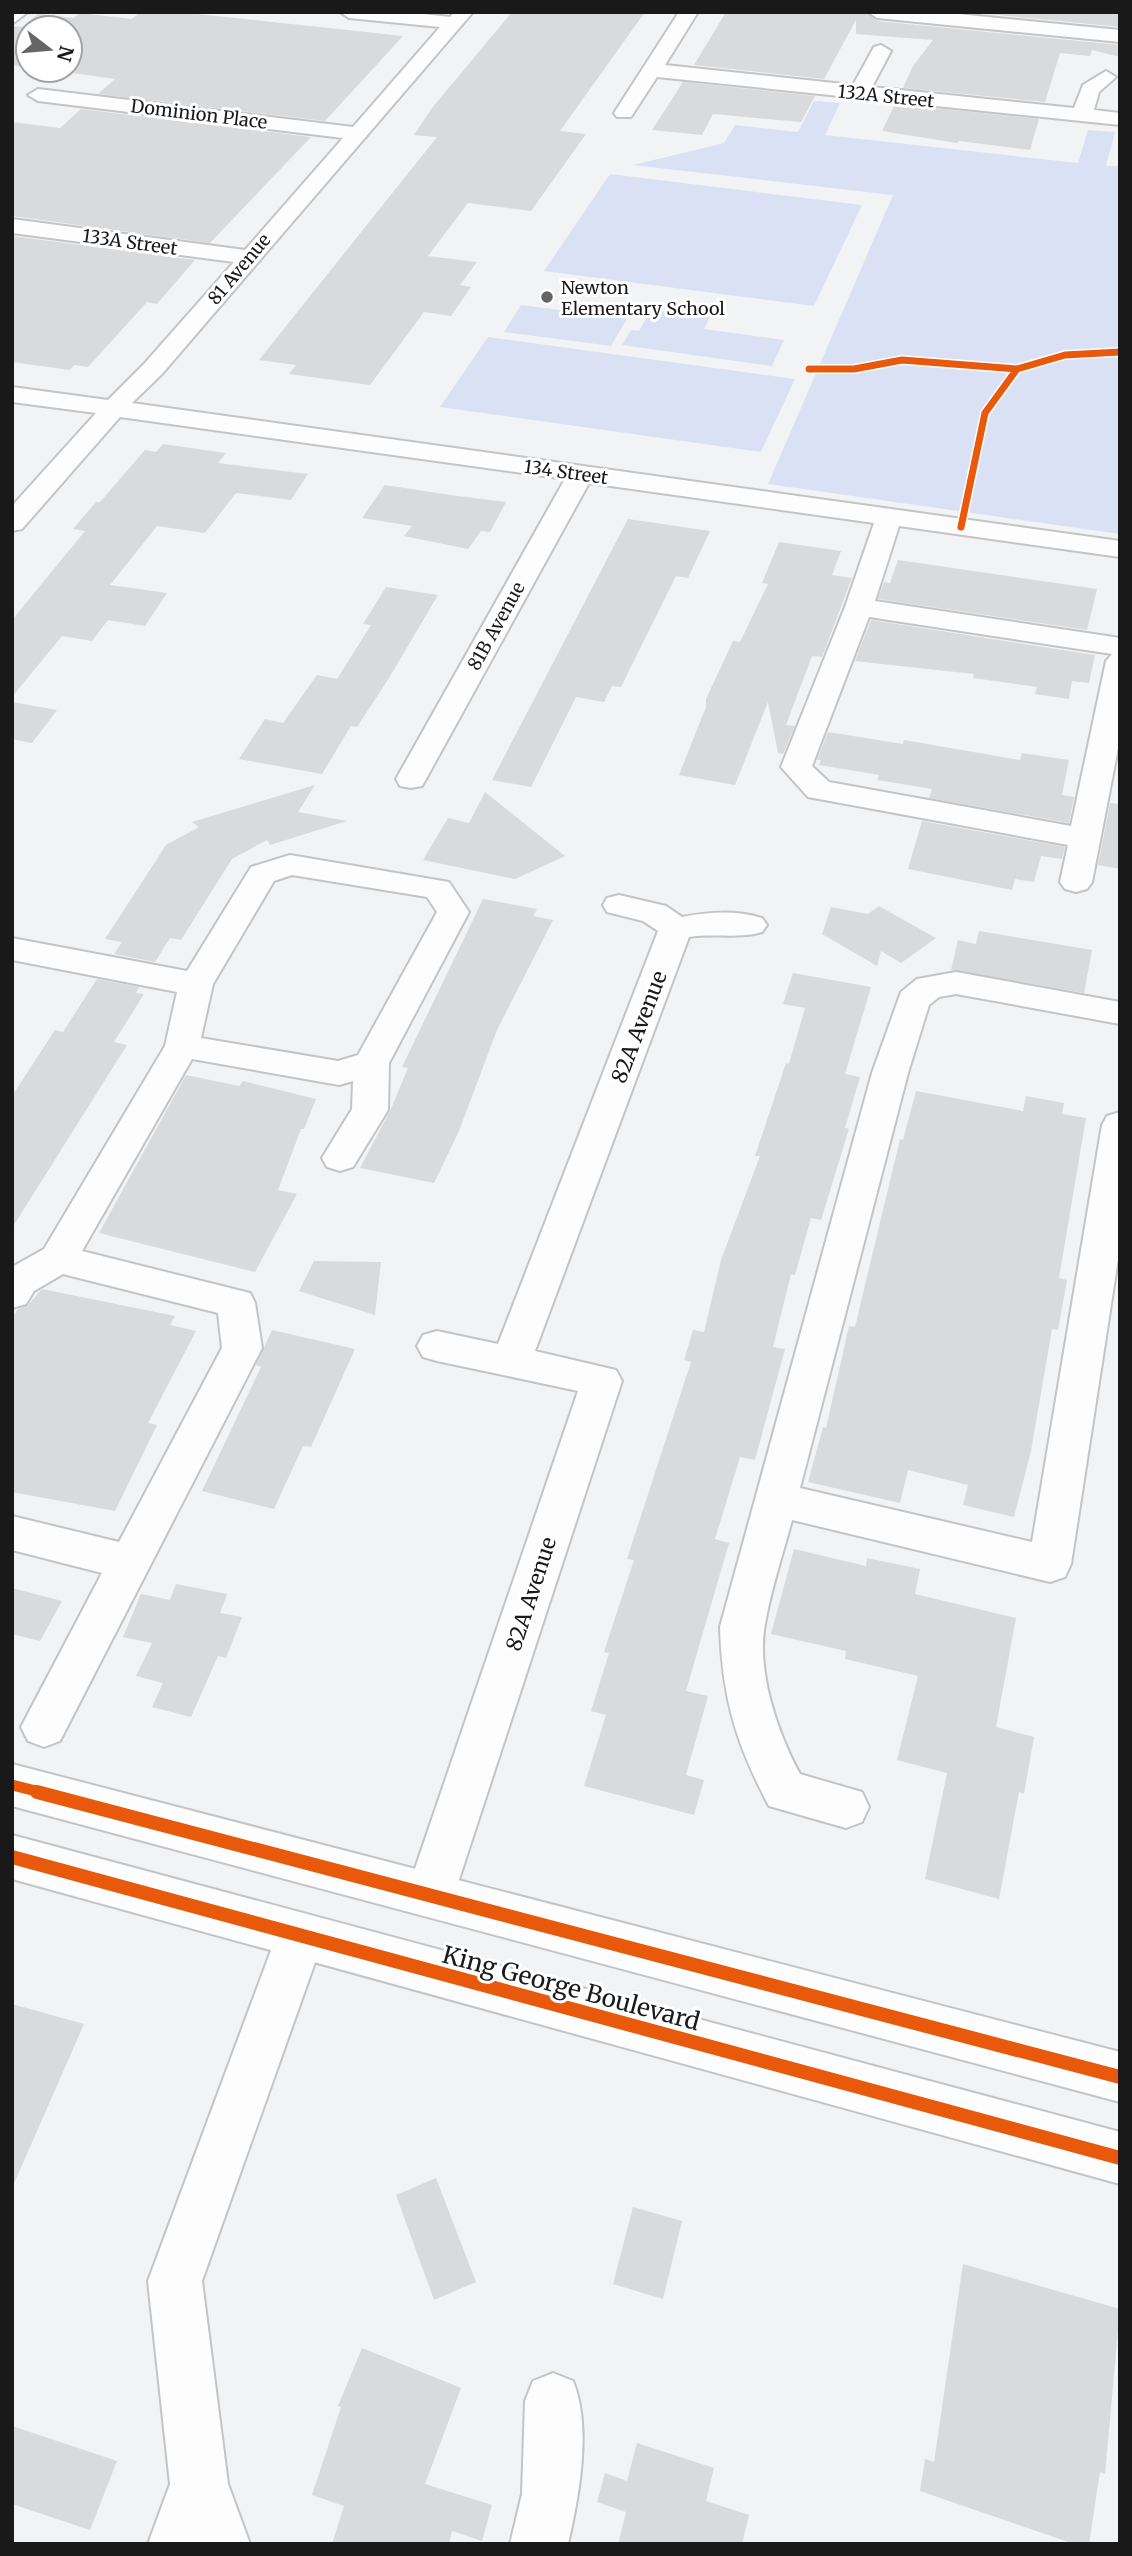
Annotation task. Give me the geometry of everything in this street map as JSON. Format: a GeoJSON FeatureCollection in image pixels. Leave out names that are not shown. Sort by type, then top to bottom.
{"type":"FeatureCollection","features":[{"type":"Feature","properties":{"kind":"street"},"geometry":{"type":"LineString","coordinates":[[12,18],[19,12]]}},
{"type":"Feature","properties":{"kind":"street"},"geometry":{"type":"LineString","coordinates":[[349,12],[459,18]]}},
{"type":"Feature","properties":{"kind":"street"},"geometry":{"type":"LineString","coordinates":[[624,113],[689,12]]}},
{"type":"Feature","properties":{"kind":"street"},"geometry":{"type":"LineString","coordinates":[[877,12],[1120,36]]}},
{"type":"Feature","properties":{"kind":"street","name":"81 Avenue"},"geometry":{"type":"LineString","coordinates":[[12,523],[140,379],[153,369],[459,18]]}},
{"type":"Feature","properties":{"kind":"street"},"geometry":{"type":"LineString","coordinates":[[859,93],[881,51]]}},
{"type":"Feature","properties":{"kind":"street","name":"132A Street"},"geometry":{"type":"LineString","coordinates":[[652,70],[1120,120]]}},
{"type":"Feature","properties":{"kind":"street"},"geometry":{"type":"LineString","coordinates":[[1082,117],[1090,89],[1106,77]]}},
{"type":"Feature","properties":{"kind":"street","name":"Dominion Place"},"geometry":{"type":"LineString","coordinates":[[38,95],[359,134]]}},
{"type":"Feature","properties":{"kind":"street","name":"133A Street"},"geometry":{"type":"LineString","coordinates":[[12,226],[248,257]]}},
{"type":"Feature","properties":{"kind":"street","name":"134 Street"},"geometry":{"type":"LineString","coordinates":[[12,394],[1120,550]]}},
{"type":"Feature","properties":{"kind":"street","name":"81B Avenue"},"geometry":{"type":"LineString","coordinates":[[411,779],[581,474]]}},
{"type":"Feature","properties":{"kind":"street"},"geometry":{"type":"LineString","coordinates":[[889,517],[859,607],[796,767],[820,790],[1085,838]]}},
{"type":"Feature","properties":{"kind":"street"},"geometry":{"type":"LineString","coordinates":[[859,607],[1120,647]]}},
{"type":"Feature","properties":{"kind":"street"},"geometry":{"type":"LineString","coordinates":[[1076,882],[1120,661]]}},
{"type":"Feature","properties":{"kind":"street"},"geometry":{"type":"LineString","coordinates":[[12,1294],[20,1281],[58,1258],[182,1046],[196,984],[262,874],[290,865],[438,889],[453,912],[371,1063],[370,1110],[340,1158]]}},
{"type":"Feature","properties":{"kind":"street"},"geometry":{"type":"LineString","coordinates":[[619,905],[654,912],[676,928],[715,922],[750,925]]}},
{"type":"Feature","properties":{"kind":"street","name":"82A Avenue"},"geometry":{"type":"LineString","coordinates":[[511,1362],[676,928]]}},
{"type":"Feature","properties":{"kind":"street"},"geometry":{"type":"LineString","coordinates":[[12,949],[196,984]]}},
{"type":"Feature","properties":{"kind":"street"},"geometry":{"type":"LineString","coordinates":[[846,1807],[785,1791],[761,1749],[748,1705],[742,1627],[890,1073],[913,1000],[929,987],[956,984],[1120,1013]]}},
{"type":"Feature","properties":{"kind":"street"},"geometry":{"type":"LineString","coordinates":[[182,1046],[339,1073],[371,1063]]}},
{"type":"Feature","properties":{"kind":"street"},"geometry":{"type":"LineString","coordinates":[[776,1500],[1051,1563],[1120,1125]]}},
{"type":"Feature","properties":{"kind":"street"},"geometry":{"type":"LineString","coordinates":[[44,1727],[242,1348],[236,1303],[58,1258]]}},
{"type":"Feature","properties":{"kind":"street","name":"82A Avenue"},"geometry":{"type":"LineString","coordinates":[[430,1895],[602,1381],[437,1346]]}},
{"type":"Feature","properties":{"kind":"street"},"geometry":{"type":"LineString","coordinates":[[12,1534],[129,1562]]}},
{"type":"Feature","properties":{"kind":"street"},"geometry":{"type":"LineString","coordinates":[[12,1785],[1120,2077]]}},
{"type":"Feature","properties":{"kind":"street","name":"King George Boulevard"},"geometry":{"type":"LineString","coordinates":[[12,1857],[1120,2158]]}},
{"type":"Feature","properties":{"kind":"street"},"geometry":{"type":"LineString","coordinates":[[221,2544],[199,2484],[175,2281],[300,1937]]}},
{"type":"Feature","properties":{"kind":"street"},"geometry":{"type":"LineString","coordinates":[[539,2544],[551,2494],[553,2401]]}},
{"type":"Feature","properties":{"kind":"street"},"geometry":{"type":"LineString","coordinates":[[177,2544],[199,2484]]}},
{"type":"Feature","properties":{"kind":"shaded area"},"geometry":{"type":"Polygon","coordinates":[[[814,101],[840,103],[825,135],[1078,163],[1088,130],[1115,132],[1106,166],[1120,166],[1120,534],[768,484],[893,195],[633,165],[724,143],[735,125],[798,132],[814,101]]]}},
{"type":"Feature","properties":{"kind":"shaded area"},"geometry":{"type":"Polygon","coordinates":[[[610,174],[862,205],[814,306],[544,271],[610,174]]]}},
{"type":"Feature","properties":{"kind":"shaded area"},"geometry":{"type":"Polygon","coordinates":[[[521,305],[627,319],[611,346],[504,332],[521,305]]]}},
{"type":"Feature","properties":{"kind":"shaded area"},"geometry":{"type":"Polygon","coordinates":[[[651,310],[710,317],[704,329],[784,340],[772,366],[622,345],[631,330],[639,331],[651,310]]]}},
{"type":"Feature","properties":{"kind":"shaded area"},"geometry":{"type":"Polygon","coordinates":[[[488,337],[795,379],[761,452],[440,407],[488,337]]]}},
{"type":"Feature","properties":{"kind":"building"},"geometry":{"type":"Polygon","coordinates":[[[140,12],[178,12],[403,36],[325,121],[98,94],[115,79],[84,75],[84,14],[78,14],[79,13],[132,19],[140,12]]]}},
{"type":"Feature","properties":{"kind":"building"},"geometry":{"type":"Polygon","coordinates":[[[512,12],[645,12],[560,131],[586,134],[531,211],[468,203],[428,256],[477,262],[460,285],[471,287],[451,316],[424,312],[370,385],[289,374],[296,365],[259,360],[437,137],[414,135],[432,108],[512,12]]]}},
{"type":"Feature","properties":{"kind":"building"},"geometry":{"type":"Polygon","coordinates":[[[726,12],[865,12],[877,21],[1120,45],[1120,57],[1092,50],[1090,56],[1060,53],[1045,102],[903,88],[913,66],[933,40],[856,34],[856,20],[824,79],[694,65],[726,12]]]}},
{"type":"Feature","properties":{"kind":"building"},"geometry":{"type":"Polygon","coordinates":[[[967,12],[1100,12],[1120,14],[1120,27],[967,12]]]}},
{"type":"Feature","properties":{"kind":"building"},"geometry":{"type":"Polygon","coordinates":[[[14,26],[14,65],[12,65],[14,26]]]}},
{"type":"Feature","properties":{"kind":"building"},"geometry":{"type":"Polygon","coordinates":[[[683,82],[815,96],[801,122],[713,114],[702,135],[652,130],[683,82]]]}},
{"type":"Feature","properties":{"kind":"building"},"geometry":{"type":"Polygon","coordinates":[[[895,104],[1039,119],[1030,150],[959,141],[957,143],[882,131],[895,104]]]}},
{"type":"Feature","properties":{"kind":"building"},"geometry":{"type":"Polygon","coordinates":[[[81,109],[311,137],[210,243],[12,216],[12,122],[60,128],[81,109]]]}},
{"type":"Feature","properties":{"kind":"building"},"geometry":{"type":"Polygon","coordinates":[[[12,236],[195,260],[157,304],[147,302],[88,367],[74,365],[70,370],[12,362],[12,236]]]}},
{"type":"Feature","properties":{"kind":"building"},"geometry":{"type":"Polygon","coordinates":[[[163,444],[226,453],[218,463],[308,474],[291,500],[236,493],[205,533],[157,526],[110,585],[167,593],[145,626],[108,620],[92,641],[62,636],[12,697],[12,620],[85,531],[73,529],[96,502],[100,502],[145,450],[156,452],[163,444]]]}},
{"type":"Feature","properties":{"kind":"building"},"geometry":{"type":"Polygon","coordinates":[[[385,485],[506,502],[490,532],[481,531],[468,549],[404,536],[412,526],[362,518],[385,485]]]}},
{"type":"Feature","properties":{"kind":"building"},"geometry":{"type":"Polygon","coordinates":[[[628,519],[710,531],[688,578],[676,576],[621,687],[612,686],[604,702],[576,697],[531,787],[492,780],[628,519]]]}},
{"type":"Feature","properties":{"kind":"building"},"geometry":{"type":"Polygon","coordinates":[[[779,542],[841,551],[832,575],[852,578],[822,657],[812,656],[786,725],[795,726],[783,754],[778,753],[768,702],[735,785],[679,775],[706,707],[706,699],[733,641],[740,642],[768,584],[762,583],[779,542]]]}},
{"type":"Feature","properties":{"kind":"building"},"geometry":{"type":"Polygon","coordinates":[[[898,560],[1097,589],[1087,630],[878,599],[884,582],[890,583],[898,560]]]}},
{"type":"Feature","properties":{"kind":"building"},"geometry":{"type":"Polygon","coordinates":[[[386,587],[438,595],[389,678],[357,727],[351,726],[322,774],[239,759],[265,719],[283,723],[317,675],[337,679],[371,625],[363,624],[386,587]]]}},
{"type":"Feature","properties":{"kind":"building"},"geometry":{"type":"Polygon","coordinates":[[[871,620],[1095,655],[1089,683],[1072,681],[1069,699],[1035,694],[1037,687],[973,678],[974,674],[855,661],[871,620]]]}},
{"type":"Feature","properties":{"kind":"building"},"geometry":{"type":"Polygon","coordinates":[[[12,702],[57,710],[32,743],[12,739],[12,702]]]}},
{"type":"Feature","properties":{"kind":"building"},"geometry":{"type":"Polygon","coordinates":[[[828,732],[903,744],[904,740],[1020,760],[1022,753],[1069,760],[1062,795],[1074,797],[1069,823],[929,798],[932,789],[877,780],[879,775],[819,765],[821,760],[817,760],[828,732]]]}},
{"type":"Feature","properties":{"kind":"building"},"geometry":{"type":"Polygon","coordinates":[[[315,785],[298,812],[347,821],[270,845],[267,840],[232,859],[181,940],[170,938],[155,962],[114,954],[122,942],[105,939],[166,845],[199,827],[192,822],[315,785]]]}},
{"type":"Feature","properties":{"kind":"building"},"geometry":{"type":"Polygon","coordinates":[[[485,792],[565,856],[515,879],[423,860],[448,818],[469,823],[485,792]]]}},
{"type":"Feature","properties":{"kind":"building"},"geometry":{"type":"Polygon","coordinates":[[[1110,803],[1120,804],[1120,869],[1098,865],[1110,803]]]}},
{"type":"Feature","properties":{"kind":"building"},"geometry":{"type":"Polygon","coordinates":[[[922,821],[1065,847],[1062,859],[1041,856],[1034,882],[1015,879],[1012,890],[908,869],[922,821]]]}},
{"type":"Feature","properties":{"kind":"building"},"geometry":{"type":"Polygon","coordinates":[[[483,899],[537,909],[533,916],[553,920],[497,1030],[459,1131],[434,1183],[360,1168],[390,1111],[408,1068],[402,1067],[483,899]]]}},
{"type":"Feature","properties":{"kind":"building"},"geometry":{"type":"Polygon","coordinates":[[[879,906],[936,938],[901,963],[881,951],[877,966],[822,934],[831,907],[868,914],[879,906]]]}},
{"type":"Feature","properties":{"kind":"building"},"geometry":{"type":"Polygon","coordinates":[[[979,931],[1092,950],[1084,993],[951,970],[958,940],[976,944],[979,931]]]}},
{"type":"Feature","properties":{"kind":"building"},"geometry":{"type":"Polygon","coordinates":[[[793,973],[871,987],[845,1074],[860,1077],[845,1128],[849,1129],[821,1220],[811,1218],[795,1275],[791,1274],[773,1347],[785,1349],[755,1460],[740,1457],[715,1539],[729,1543],[686,1691],[708,1696],[686,1775],[704,1780],[694,1815],[584,1786],[606,1715],[591,1711],[609,1653],[604,1652],[634,1560],[627,1559],[691,1362],[684,1360],[693,1330],[704,1332],[721,1260],[760,1156],[755,1156],[786,1063],[789,1064],[805,1008],[783,1004],[793,973]]]}},
{"type":"Feature","properties":{"kind":"building"},"geometry":{"type":"Polygon","coordinates":[[[97,979],[139,987],[136,993],[144,994],[114,1042],[127,1045],[12,1228],[12,1096],[55,1030],[63,1032],[97,979]]]}},
{"type":"Feature","properties":{"kind":"building"},"geometry":{"type":"Polygon","coordinates":[[[186,1075],[239,1086],[243,1081],[316,1099],[304,1129],[301,1129],[278,1190],[297,1194],[255,1272],[99,1233],[186,1075]]]}},
{"type":"Feature","properties":{"kind":"building"},"geometry":{"type":"Polygon","coordinates":[[[916,1091],[1023,1111],[1026,1096],[1064,1103],[1062,1114],[1086,1118],[1059,1278],[1067,1280],[1058,1330],[1052,1329],[1031,1451],[1014,1517],[963,1505],[968,1485],[908,1470],[900,1503],[808,1482],[823,1427],[826,1428],[849,1326],[855,1327],[900,1139],[903,1140],[916,1091]]]}},
{"type":"Feature","properties":{"kind":"building"},"geometry":{"type":"Polygon","coordinates":[[[314,1261],[381,1262],[375,1315],[299,1291],[314,1261]]]}},
{"type":"Feature","properties":{"kind":"building"},"geometry":{"type":"Polygon","coordinates":[[[42,1289],[175,1316],[170,1325],[196,1331],[148,1423],[157,1425],[115,1511],[12,1492],[12,1318],[18,1309],[28,1305],[42,1289]]]}},
{"type":"Feature","properties":{"kind":"building"},"geometry":{"type":"Polygon","coordinates":[[[272,1330],[355,1349],[311,1447],[303,1446],[274,1509],[202,1491],[261,1367],[256,1365],[272,1330]]]}},
{"type":"Feature","properties":{"kind":"building"},"geometry":{"type":"Polygon","coordinates":[[[794,1549],[866,1566],[867,1558],[920,1569],[915,1594],[1016,1618],[996,1727],[1034,1737],[1024,1794],[1019,1792],[999,1899],[925,1879],[947,1773],[897,1760],[918,1676],[845,1659],[846,1651],[771,1634],[794,1549]]]}},
{"type":"Feature","properties":{"kind":"building"},"geometry":{"type":"Polygon","coordinates":[[[176,1584],[227,1594],[220,1613],[242,1617],[226,1658],[218,1656],[191,1717],[152,1707],[163,1683],[136,1676],[152,1643],[123,1637],[141,1594],[170,1600],[176,1584]]]}},
{"type":"Feature","properties":{"kind":"building"},"geometry":{"type":"Polygon","coordinates":[[[12,1588],[62,1601],[40,1641],[12,1634],[12,1588]]]}},
{"type":"Feature","properties":{"kind":"building"},"geometry":{"type":"Polygon","coordinates":[[[12,2004],[84,2024],[12,2188],[12,2004]]]}},
{"type":"Feature","properties":{"kind":"building"},"geometry":{"type":"Polygon","coordinates":[[[436,2178],[476,2282],[434,2300],[396,2195],[436,2178]]]}},
{"type":"Feature","properties":{"kind":"building"},"geometry":{"type":"Polygon","coordinates":[[[633,2207],[682,2221],[663,2299],[613,2284],[633,2207]]]}},
{"type":"Feature","properties":{"kind":"building"},"geometry":{"type":"Polygon","coordinates":[[[963,2264],[1120,2309],[1105,2474],[1100,2472],[1089,2544],[1074,2544],[920,2491],[925,2459],[934,2462],[963,2264]]]}},
{"type":"Feature","properties":{"kind":"building"},"geometry":{"type":"Polygon","coordinates":[[[362,2348],[461,2388],[425,2484],[492,2505],[482,2541],[452,2531],[449,2544],[332,2544],[344,2506],[312,2495],[341,2407],[338,2406],[362,2348]]]}},
{"type":"Feature","properties":{"kind":"building"},"geometry":{"type":"Polygon","coordinates":[[[12,2426],[117,2461],[90,2530],[12,2504],[12,2426]]]}},
{"type":"Feature","properties":{"kind":"building"},"geometry":{"type":"Polygon","coordinates":[[[637,2443],[714,2468],[706,2501],[749,2515],[742,2544],[618,2544],[626,2512],[597,2502],[605,2473],[627,2481],[637,2443]]]}},
{"type":"Feature","properties":{"kind":"cycle path"},"geometry":{"type":"LineString","coordinates":[[809,369],[854,369],[902,360],[1017,369],[1065,355],[1120,352]]}},
{"type":"Feature","properties":{"kind":"cycle path"},"geometry":{"type":"LineString","coordinates":[[961,527],[985,413],[1017,369]]}},
{"type":"Feature","properties":{"kind":"cycle path"},"geometry":{"type":"LineString","coordinates":[[12,1785],[1120,2077]]}},
{"type":"Feature","properties":{"kind":"cycle path"},"geometry":{"type":"LineString","coordinates":[[12,1857],[1120,2158]]}},
{"type":"Feature","properties":{"kind":"place","name":"Newton Elementary School"},"geometry":{"type":"Point","coordinates":[547,297]}}]}
